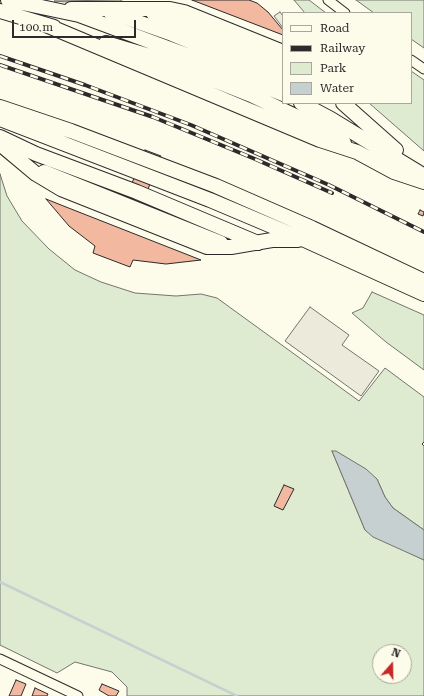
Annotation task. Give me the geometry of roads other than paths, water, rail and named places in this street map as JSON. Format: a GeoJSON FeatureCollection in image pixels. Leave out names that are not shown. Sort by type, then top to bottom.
{"type":"FeatureCollection","features":[{"type":"Feature","properties":{"kind":"highway"},"geometry":{"type":"LineString","coordinates":[[8,0],[79,15],[160,45],[282,94]]}},
{"type":"Feature","properties":{"kind":"highway"},"geometry":{"type":"LineString","coordinates":[[49,8],[162,8],[184,12],[282,52]]}},
{"type":"Feature","properties":{"kind":"highway"},"geometry":{"type":"LineString","coordinates":[[120,8],[175,28],[282,72]]}},
{"type":"Feature","properties":{"kind":"highway"},"geometry":{"type":"LineString","coordinates":[[142,8],[282,64]]}},
{"type":"Feature","properties":{"kind":"highway"},"geometry":{"type":"LineString","coordinates":[[81,9],[188,48],[282,86]]}},
{"type":"Feature","properties":{"kind":"highway"},"geometry":{"type":"LineString","coordinates":[[101,9],[172,34],[282,79]]}},
{"type":"Feature","properties":{"kind":"highway"},"geometry":{"type":"LineString","coordinates":[[0,11],[46,25],[248,101],[306,127],[394,172],[424,182]]}},
{"type":"Feature","properties":{"kind":"highway"},"geometry":{"type":"LineString","coordinates":[[46,25],[135,45],[165,54],[282,102]]}},
{"type":"Feature","properties":{"kind":"highway"},"geometry":{"type":"LineString","coordinates":[[0,101],[73,125],[218,180],[309,234]]}},
{"type":"Feature","properties":{"kind":"highway"},"geometry":{"type":"LineString","coordinates":[[286,104],[364,139]]}},
{"type":"Feature","properties":{"kind":"highway"},"geometry":{"type":"LineString","coordinates":[[303,104],[424,176]]}},
{"type":"Feature","properties":{"kind":"highway"},"geometry":{"type":"LineString","coordinates":[[319,104],[334,114],[364,139]]}},
{"type":"Feature","properties":{"kind":"highway"},"geometry":{"type":"LineString","coordinates":[[333,104],[361,121]]}},
{"type":"Feature","properties":{"kind":"highway"},"geometry":{"type":"LineString","coordinates":[[344,104],[361,121],[424,173]]}},
{"type":"Feature","properties":{"kind":"highway"},"geometry":{"type":"LineString","coordinates":[[0,107],[216,186],[424,294]]}},
{"type":"Feature","properties":{"kind":"highway"},"geometry":{"type":"LineString","coordinates":[[0,112],[213,194],[424,281]]}},
{"type":"Feature","properties":{"kind":"highway"},"geometry":{"type":"LineString","coordinates":[[0,119],[144,174],[309,234]]}},
{"type":"Feature","properties":{"kind":"highway"},"geometry":{"type":"LineString","coordinates":[[0,125],[287,239]]}},
{"type":"Feature","properties":{"kind":"highway"},"geometry":{"type":"LineString","coordinates":[[0,131],[176,205],[258,242]]}},
{"type":"Feature","properties":{"kind":"highway"},"geometry":{"type":"LineString","coordinates":[[0,137],[36,154],[176,205],[197,203]]}},
{"type":"Feature","properties":{"kind":"highway"},"geometry":{"type":"LineString","coordinates":[[0,144],[25,165],[238,246],[287,239],[309,234]]}},
{"type":"Feature","properties":{"kind":"highway"},"geometry":{"type":"LineString","coordinates":[[0,144],[35,160],[135,199],[238,246]]}},
{"type":"Feature","properties":{"kind":"street"},"geometry":{"type":"LineString","coordinates":[[328,0],[344,12]]}},
{"type":"Feature","properties":{"kind":"street"},"geometry":{"type":"LineString","coordinates":[[412,61],[424,69]]}},
{"type":"Feature","properties":{"kind":"street"},"geometry":{"type":"LineString","coordinates":[[0,659],[78,696]]}},
{"type":"Feature","properties":{"kind":"water"},"geometry":{"type":"Polygon","coordinates":[[[332,451],[336,451],[366,469],[377,479],[385,497],[393,508],[424,530],[424,560],[373,537],[365,530],[332,451]]]}},
{"type":"Feature","properties":{"kind":"waterway"},"geometry":{"type":"LineString","coordinates":[[0,582],[237,696]]}},
{"type":"Feature","properties":{"kind":"railway"},"geometry":{"type":"LineString","coordinates":[[0,56],[85,85],[191,125],[329,185],[424,232]]}},
{"type":"Feature","properties":{"kind":"railway"},"geometry":{"type":"LineString","coordinates":[[0,65],[153,117],[255,159],[332,193]]}}]}
